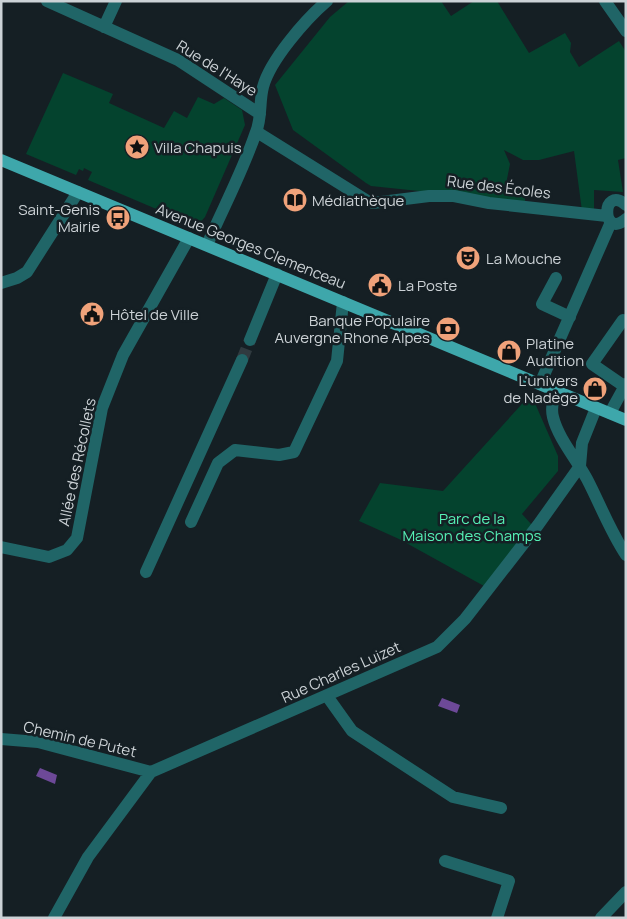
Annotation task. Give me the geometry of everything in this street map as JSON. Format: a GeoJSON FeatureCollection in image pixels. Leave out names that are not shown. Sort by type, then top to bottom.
{"type":"FeatureCollection","features":[{"type":"Feature","properties":{"kind":"main road","name":"Avenue Georges Clemenceau"},"geometry":{"type":"LineString","coordinates":[[1,160],[626,420]]}},
{"type":"Feature","properties":{"kind":"street","name":"Rue de l'Haye"},"geometry":{"type":"LineString","coordinates":[[47,1],[178,60],[260,114]]}},
{"type":"Feature","properties":{"kind":"street"},"geometry":{"type":"LineString","coordinates":[[104,27],[116,1]]}},
{"type":"Feature","properties":{"kind":"street"},"geometry":{"type":"LineString","coordinates":[[206,245],[257,132],[263,87],[271,70],[282,52],[307,21],[327,1]]}},
{"type":"Feature","properties":{"kind":"street"},"geometry":{"type":"LineString","coordinates":[[605,1],[626,31]]}},
{"type":"Feature","properties":{"kind":"street","name":"Rue des Écoles"},"geometry":{"type":"LineString","coordinates":[[257,132],[373,203],[429,196],[454,196],[489,203],[609,219],[620,223],[626,219]]}},
{"type":"Feature","properties":{"kind":"street"},"geometry":{"type":"LineString","coordinates":[[1,283],[17,278],[27,272],[78,192]]}},
{"type":"Feature","properties":{"kind":"street"},"geometry":{"type":"LineString","coordinates":[[540,384],[570,317],[609,219],[608,206],[612,202],[619,201],[626,205]]}},
{"type":"Feature","properties":{"kind":"street","name":"Allée des Récollets"},"geometry":{"type":"LineString","coordinates":[[1,547],[49,557],[68,550],[78,538],[102,408],[123,355],[189,238]]}},
{"type":"Feature","properties":{"kind":"street"},"geometry":{"type":"LineString","coordinates":[[250,340],[277,274]]}},
{"type":"Feature","properties":{"kind":"street"},"geometry":{"type":"LineString","coordinates":[[556,278],[542,304],[570,317]]}},
{"type":"Feature","properties":{"kind":"street"},"geometry":{"type":"LineString","coordinates":[[191,522],[218,463],[235,450],[279,455],[294,452],[337,361],[343,302]]}},
{"type":"Feature","properties":{"kind":"street"},"geometry":{"type":"LineString","coordinates":[[610,413],[625,385],[592,364],[623,320],[626,321]]}},
{"type":"Feature","properties":{"kind":"street"},"geometry":{"type":"LineString","coordinates":[[146,572],[242,360]]}},
{"type":"Feature","properties":{"kind":"street"},"geometry":{"type":"LineString","coordinates":[[556,391],[553,400],[553,417],[566,445],[580,466],[626,555]]}},
{"type":"Feature","properties":{"kind":"street","name":"Rue Charles Luizet"},"geometry":{"type":"LineString","coordinates":[[151,772],[437,647],[465,619],[532,533],[580,466],[582,443],[596,408]]}},
{"type":"Feature","properties":{"kind":"street"},"geometry":{"type":"LineString","coordinates":[[327,696],[352,731],[453,797],[501,808]]}},
{"type":"Feature","properties":{"kind":"street","name":"Chemin de Putet"},"geometry":{"type":"LineString","coordinates":[[1,739],[38,742],[151,772]]}},
{"type":"Feature","properties":{"kind":"street"},"geometry":{"type":"LineString","coordinates":[[54,918],[88,857],[151,772]]}},
{"type":"Feature","properties":{"kind":"street"},"geometry":{"type":"LineString","coordinates":[[445,861],[509,881],[498,918]]}},
{"type":"Feature","properties":{"kind":"street"},"geometry":{"type":"LineString","coordinates":[[601,918],[626,892]]}},
{"type":"Feature","properties":{"kind":"green space"},"geometry":{"type":"Polygon","coordinates":[[[349,1],[441,1],[451,16],[474,1],[497,1],[529,53],[565,33],[571,43],[570,52],[579,67],[619,41],[626,52],[626,158],[618,160],[623,192],[594,190],[594,210],[582,211],[574,151],[539,160],[523,160],[504,150],[510,164],[506,184],[525,192],[525,202],[371,186],[366,183],[293,130],[275,85],[330,17],[349,1]]]}},
{"type":"Feature","properties":{"kind":"green space"},"geometry":{"type":"Polygon","coordinates":[[[63,73],[113,94],[109,103],[164,128],[174,111],[187,118],[198,97],[214,104],[224,98],[242,110],[245,125],[205,217],[197,226],[88,180],[92,172],[84,168],[83,171],[79,169],[76,175],[26,154],[63,73]]]}},
{"type":"Feature","properties":{"kind":"green space","name":"Parc de la Maison des Champs"},"geometry":{"type":"Polygon","coordinates":[[[531,394],[558,456],[558,471],[522,514],[532,525],[484,586],[399,539],[359,521],[380,483],[443,491],[531,394]]]}},
{"type":"Feature","properties":{"kind":"shaded area"},"geometry":{"type":"Polygon","coordinates":[[[442,698],[460,705],[457,713],[438,706],[442,698]]]}},
{"type":"Feature","properties":{"kind":"shaded area"},"geometry":{"type":"Polygon","coordinates":[[[40,768],[57,775],[55,784],[36,776],[40,768]]]}},
{"type":"Feature","properties":{"kind":"tunnel"},"geometry":{"type":"LineString","coordinates":[[242,360],[250,340]]}},
{"type":"Feature","properties":{"kind":"place","name":"Villa Chapuis"},"geometry":{"type":"Point","coordinates":[137,147]}},
{"type":"Feature","properties":{"kind":"place","name":"Médiathèque"},"geometry":{"type":"Point","coordinates":[295,200]}},
{"type":"Feature","properties":{"kind":"place","name":"Saint-Genis Mairie"},"geometry":{"type":"Point","coordinates":[118,218]}},
{"type":"Feature","properties":{"kind":"place","name":"La Mouche"},"geometry":{"type":"Point","coordinates":[468,258]}},
{"type":"Feature","properties":{"kind":"place","name":"La Poste"},"geometry":{"type":"Point","coordinates":[380,285]}},
{"type":"Feature","properties":{"kind":"place","name":"Hôtel de Ville"},"geometry":{"type":"Point","coordinates":[92,314]}},
{"type":"Feature","properties":{"kind":"place","name":"Banque Populaire Auvergne Rhone Alpes"},"geometry":{"type":"Point","coordinates":[448,329]}},
{"type":"Feature","properties":{"kind":"place","name":"Platine Audition"},"geometry":{"type":"Point","coordinates":[509,352]}},
{"type":"Feature","properties":{"kind":"place","name":"L'univers de Nadège"},"geometry":{"type":"Point","coordinates":[595,389]}}]}
